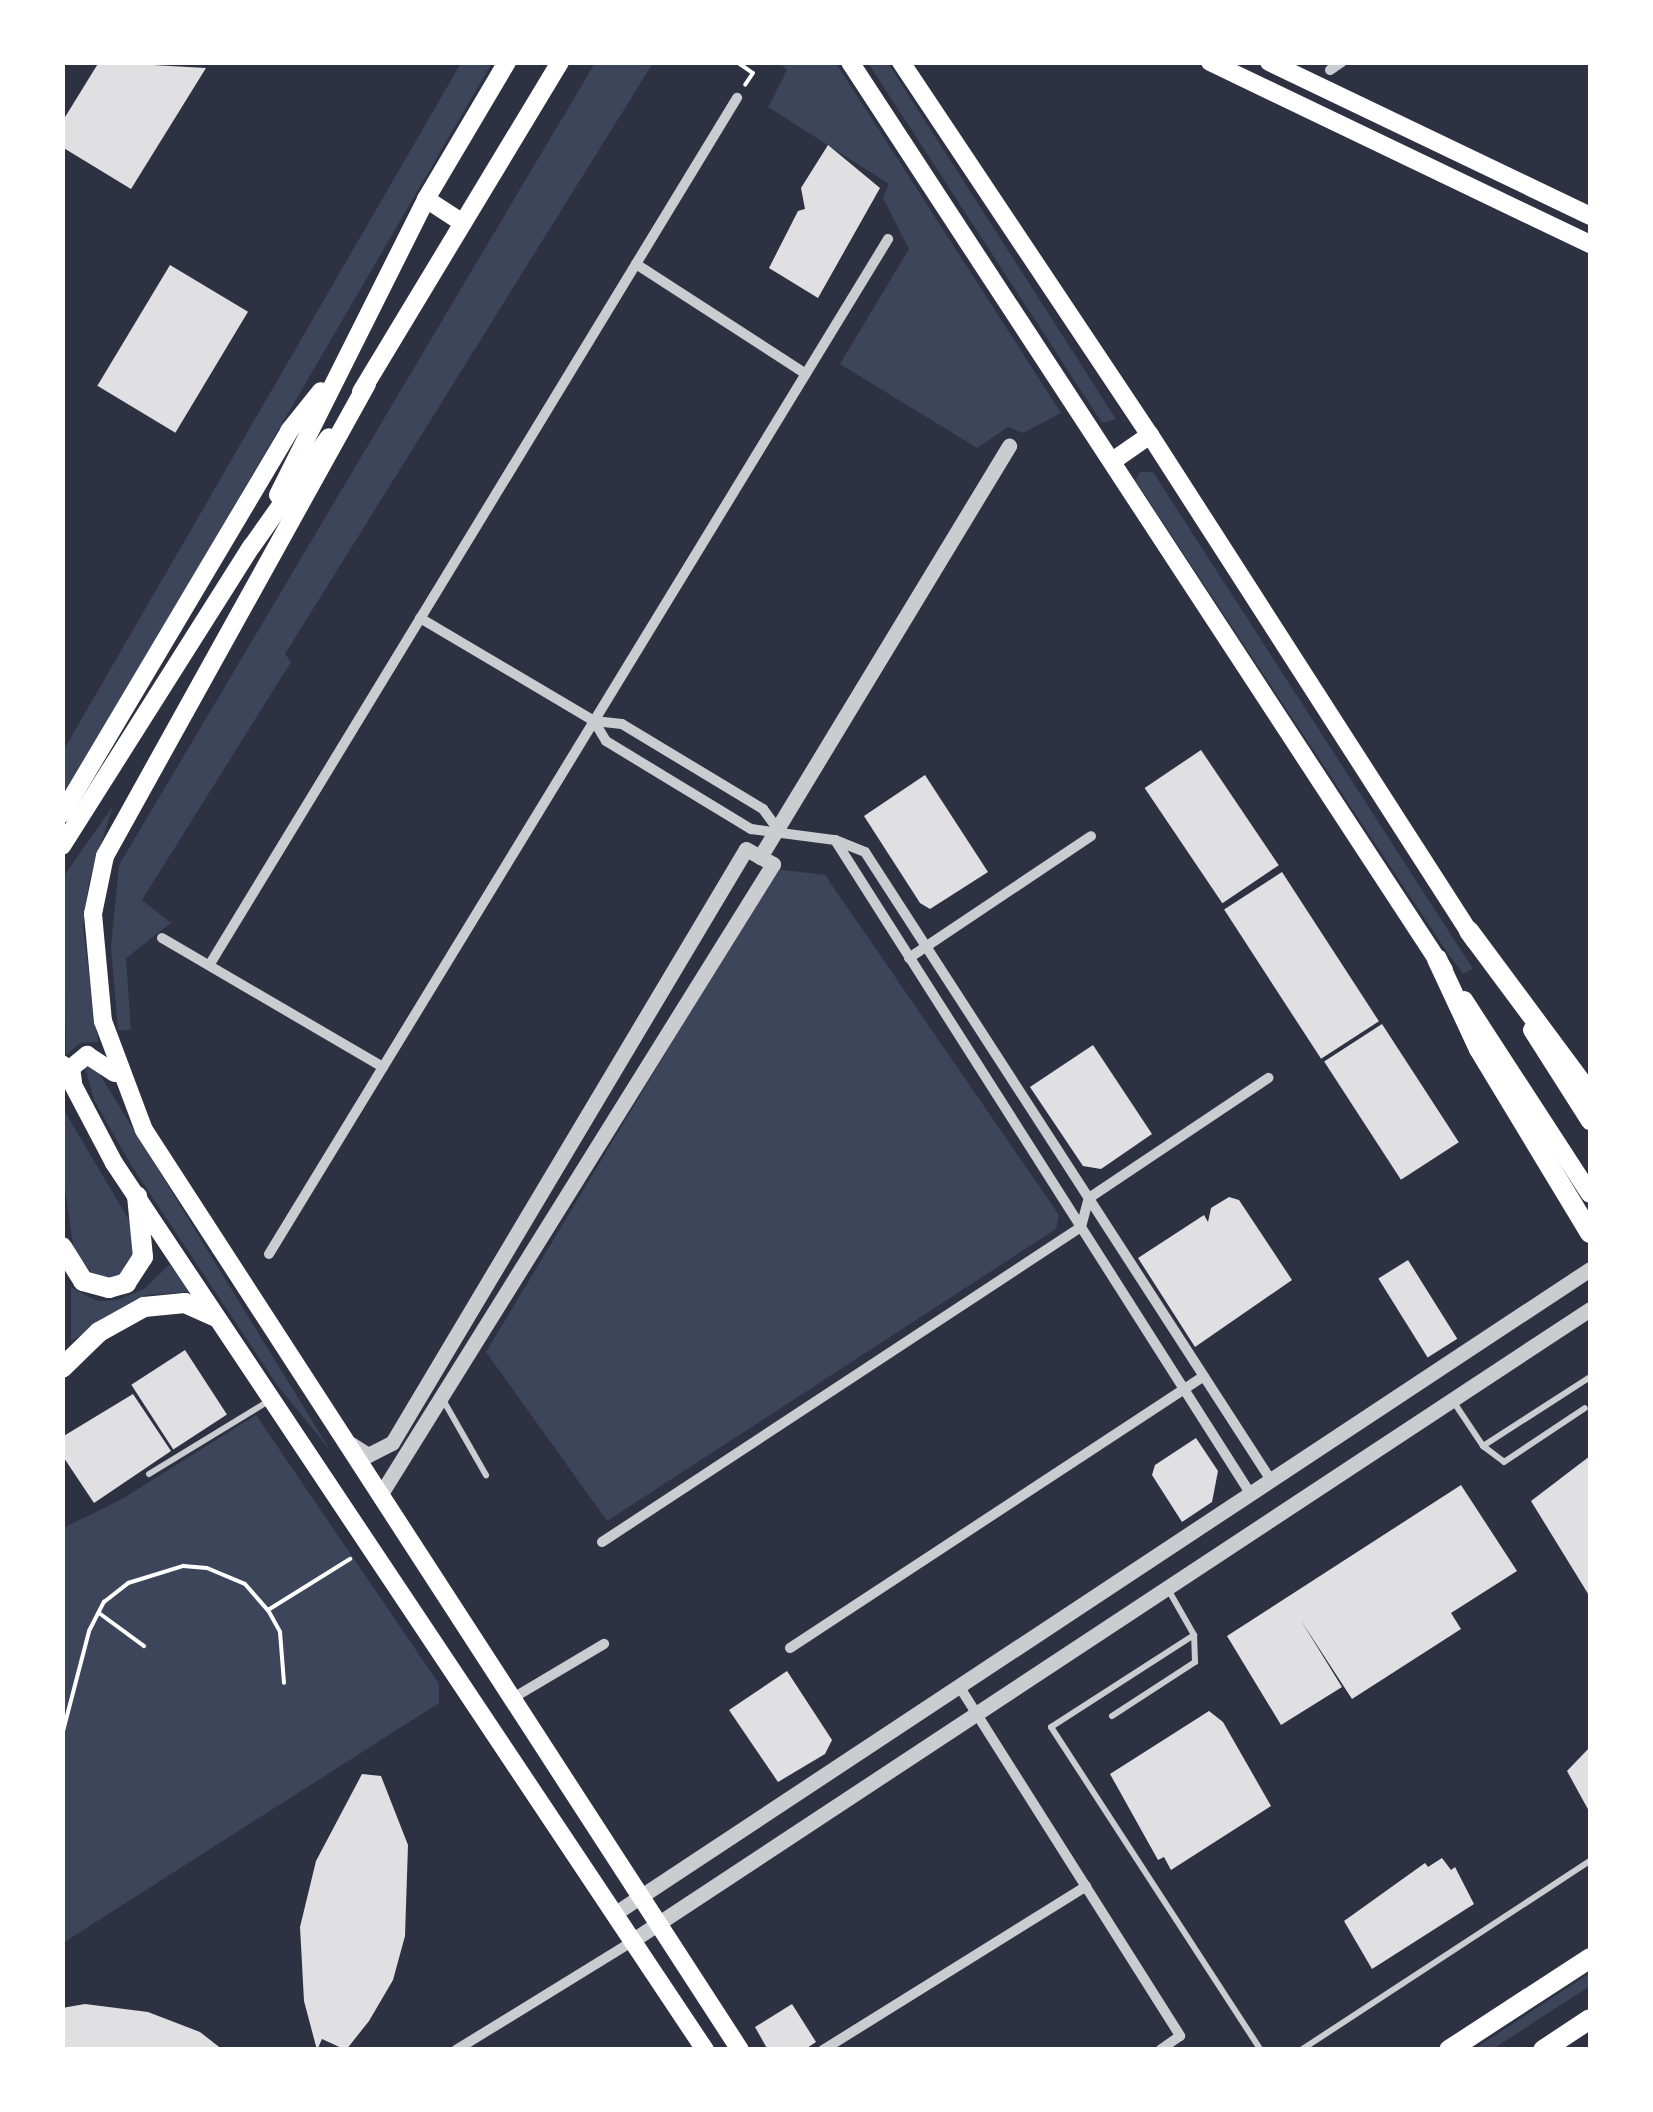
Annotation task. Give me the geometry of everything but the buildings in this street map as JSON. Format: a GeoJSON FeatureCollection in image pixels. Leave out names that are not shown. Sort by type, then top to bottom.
{"type":"FeatureCollection","features":[{"type":"Feature","properties":{"kind":"highway"},"geometry":{"type":"LineString","coordinates":[[1468,931],[1590,1094]]}},
{"type":"Feature","properties":{"kind":"highway"},"geometry":{"type":"LineString","coordinates":[[1437,959],[1479,1049],[1590,1233]]}},
{"type":"Feature","properties":{"kind":"highway"},"geometry":{"type":"LineString","coordinates":[[62,1247],[83,1281],[110,1288],[126,1283],[143,1257],[137,1196]]}},
{"type":"Feature","properties":{"kind":"highway"},"geometry":{"type":"LineString","coordinates":[[62,1368],[99,1332],[144,1307],[185,1303],[214,1316]]}},
{"type":"Feature","properties":{"kind":"highway"},"geometry":{"type":"LineString","coordinates":[[1451,2048],[1590,1958]]}},
{"type":"Feature","properties":{"kind":"highway"},"geometry":{"type":"LineString","coordinates":[[1543,2050],[1590,2019]]}},
{"type":"Feature","properties":{"kind":"main road"},"geometry":{"type":"LineString","coordinates":[[252,546],[426,199],[507,62]]}},
{"type":"Feature","properties":{"kind":"main road"},"geometry":{"type":"LineString","coordinates":[[560,62],[367,384],[98,873],[94,952],[118,1076],[144,1130],[740,2050]]}},
{"type":"Feature","properties":{"kind":"main road"},"geometry":{"type":"LineString","coordinates":[[850,62],[1114,460],[1590,1194]]}},
{"type":"Feature","properties":{"kind":"main road"},"geometry":{"type":"LineString","coordinates":[[1210,62],[1590,244]]}},
{"type":"Feature","properties":{"kind":"main road"},"geometry":{"type":"LineString","coordinates":[[1268,62],[1329,69],[1590,216]]}},
{"type":"Feature","properties":{"kind":"main road"},"geometry":{"type":"LineString","coordinates":[[904,66],[1150,434],[1590,1121]]}},
{"type":"Feature","properties":{"kind":"main road"},"geometry":{"type":"LineString","coordinates":[[1312,111],[1329,69]]}},
{"type":"Feature","properties":{"kind":"main road"},"geometry":{"type":"LineString","coordinates":[[426,199],[463,223]]}},
{"type":"Feature","properties":{"kind":"main road"},"geometry":{"type":"LineString","coordinates":[[62,846],[67,814],[289,432],[346,359]]}},
{"type":"Feature","properties":{"kind":"main road"},"geometry":{"type":"LineString","coordinates":[[67,814],[367,384]]}},
{"type":"Feature","properties":{"kind":"main road"},"geometry":{"type":"LineString","coordinates":[[1114,460],[1150,434]]}},
{"type":"Feature","properties":{"kind":"main road"},"geometry":{"type":"LineString","coordinates":[[74,1092],[72,1068],[88,1056],[118,1076]]}},
{"type":"Feature","properties":{"kind":"main road"},"geometry":{"type":"LineString","coordinates":[[62,1064],[74,1092],[214,1316],[705,2050]]}},
{"type":"Feature","properties":{"kind":"street"},"geometry":{"type":"LineString","coordinates":[[210,964],[737,98]]}},
{"type":"Feature","properties":{"kind":"street"},"geometry":{"type":"LineString","coordinates":[[270,1254],[888,239]]}},
{"type":"Feature","properties":{"kind":"street"},"geometry":{"type":"LineString","coordinates":[[636,264],[806,374]]}},
{"type":"Feature","properties":{"kind":"street"},"geometry":{"type":"LineString","coordinates":[[760,857],[1010,446]]}},
{"type":"Feature","properties":{"kind":"street"},"geometry":{"type":"LineString","coordinates":[[420,618],[594,721],[622,724],[763,809],[778,831]]}},
{"type":"Feature","properties":{"kind":"street"},"geometry":{"type":"LineString","coordinates":[[594,721],[606,741],[752,829],[835,840],[865,852],[1290,1509]]}},
{"type":"Feature","properties":{"kind":"street"},"geometry":{"type":"LineString","coordinates":[[909,958],[1091,836]]}},
{"type":"Feature","properties":{"kind":"street"},"geometry":{"type":"LineString","coordinates":[[835,840],[1269,1523]]}},
{"type":"Feature","properties":{"kind":"street"},"geometry":{"type":"LineString","coordinates":[[344,1436],[368,1456],[392,1443],[746,849],[773,864],[382,1492]]}},
{"type":"Feature","properties":{"kind":"street"},"geometry":{"type":"LineString","coordinates":[[162,938],[383,1067]]}},
{"type":"Feature","properties":{"kind":"street"},"geometry":{"type":"LineString","coordinates":[[602,1542],[1081,1227],[1089,1198],[1268,1078]]}},
{"type":"Feature","properties":{"kind":"street"},"geometry":{"type":"LineString","coordinates":[[614,1914],[1590,1269]]}},
{"type":"Feature","properties":{"kind":"street"},"geometry":{"type":"LineString","coordinates":[[456,2050],[634,1940],[979,1716],[1590,1309]]}},
{"type":"Feature","properties":{"kind":"street"},"geometry":{"type":"LineString","coordinates":[[1474,1345],[1493,1374]]}},
{"type":"Feature","properties":{"kind":"street"},"geometry":{"type":"LineString","coordinates":[[790,1648],[1204,1376]]}},
{"type":"Feature","properties":{"kind":"street"},"geometry":{"type":"LineString","coordinates":[[513,1698],[604,1644]]}},
{"type":"Feature","properties":{"kind":"street"},"geometry":{"type":"LineString","coordinates":[[959,1686],[1180,2036],[1160,2050]]}},
{"type":"Feature","properties":{"kind":"street"},"geometry":{"type":"LineString","coordinates":[[823,2050],[1086,1886]]}},
{"type":"Feature","properties":{"kind":"lane"},"geometry":{"type":"LineString","coordinates":[[1483,1446],[1590,1377]]}},
{"type":"Feature","properties":{"kind":"lane"},"geometry":{"type":"LineString","coordinates":[[442,1397],[486,1475]]}},
{"type":"Feature","properties":{"kind":"lane"},"geometry":{"type":"LineString","coordinates":[[149,1474],[271,1399]]}},
{"type":"Feature","properties":{"kind":"lane"},"geometry":{"type":"LineString","coordinates":[[1453,1400],[1483,1446],[1504,1462],[1584,1408]]}},
{"type":"Feature","properties":{"kind":"lane"},"geometry":{"type":"LineString","coordinates":[[1112,1716],[1195,1662],[1194,1635],[1168,1590]]}},
{"type":"Feature","properties":{"kind":"lane"},"geometry":{"type":"LineString","coordinates":[[1194,1635],[1051,1727],[1261,2050]]}},
{"type":"Feature","properties":{"kind":"lane"},"geometry":{"type":"LineString","coordinates":[[1301,2050],[1590,1861]]}},
{"type":"Feature","properties":{"kind":"path"},"geometry":{"type":"LineString","coordinates":[[737,62],[753,74],[737,98]]}},
{"type":"Feature","properties":{"kind":"path"},"geometry":{"type":"LineString","coordinates":[[268,1610],[350,1559]]}},
{"type":"Feature","properties":{"kind":"path"},"geometry":{"type":"LineString","coordinates":[[62,1736],[98,1613],[128,1582],[183,1566],[228,1576],[268,1610],[280,1632],[284,1683]]}},
{"type":"Feature","properties":{"kind":"path"},"geometry":{"type":"LineString","coordinates":[[98,1613],[144,1646]]}},
{"type":"Feature","properties":{"kind":"shaded area"},"geometry":{"type":"Polygon","coordinates":[[[461,63],[492,63],[63,800],[63,751],[461,63]]]}},
{"type":"Feature","properties":{"kind":"shaded area"},"geometry":{"type":"Polygon","coordinates":[[[595,63],[653,63],[285,654],[291,662],[142,900],[171,923],[126,958],[131,1030],[118,1030],[111,947],[119,865],[595,63]]]}},
{"type":"Feature","properties":{"kind":"shaded area"},"geometry":{"type":"Polygon","coordinates":[[[780,63],[836,63],[1061,413],[1023,433],[1008,427],[977,448],[840,364],[909,249],[883,198],[889,184],[768,107],[787,70],[780,63]]]}},
{"type":"Feature","properties":{"kind":"shaded area"},"geometry":{"type":"Polygon","coordinates":[[[868,63],[888,63],[1116,419],[1102,423],[868,63]]]}},
{"type":"Feature","properties":{"kind":"shaded area"},"geometry":{"type":"Polygon","coordinates":[[[1140,472],[1153,472],[1473,969],[1463,974],[1446,951],[1135,480],[1140,472]]]}},
{"type":"Feature","properties":{"kind":"shaded area"},"geometry":{"type":"Polygon","coordinates":[[[113,806],[89,882],[83,927],[98,1042],[80,1043],[66,1055],[63,877],[113,806]]]}},
{"type":"Feature","properties":{"kind":"shaded area"},"geometry":{"type":"Polygon","coordinates":[[[776,869],[825,875],[1059,1215],[1056,1229],[607,1521],[486,1352],[776,869]]]}},
{"type":"Feature","properties":{"kind":"shaded area"},"geometry":{"type":"Polygon","coordinates":[[[84,1064],[99,1073],[330,1450],[277,1385],[131,1165],[94,1100],[84,1064]]]}},
{"type":"Feature","properties":{"kind":"shaded area"},"geometry":{"type":"Polygon","coordinates":[[[62,1107],[129,1220],[137,1250],[119,1277],[95,1277],[74,1251],[63,1176],[62,1107]]]}},
{"type":"Feature","properties":{"kind":"shaded area"},"geometry":{"type":"Polygon","coordinates":[[[170,1264],[189,1292],[147,1295],[71,1341],[71,1287],[97,1301],[117,1300],[144,1289],[170,1264]]]}},
{"type":"Feature","properties":{"kind":"shaded area"},"geometry":{"type":"Polygon","coordinates":[[[256,1415],[439,1684],[439,1703],[63,1943],[63,1528],[122,1499],[256,1415]]]}},
{"type":"Feature","properties":{"kind":"shaded area"},"geometry":{"type":"Polygon","coordinates":[[[1590,1973],[1590,1986],[1493,2049],[1474,2049],[1590,1973]]]}}]}
